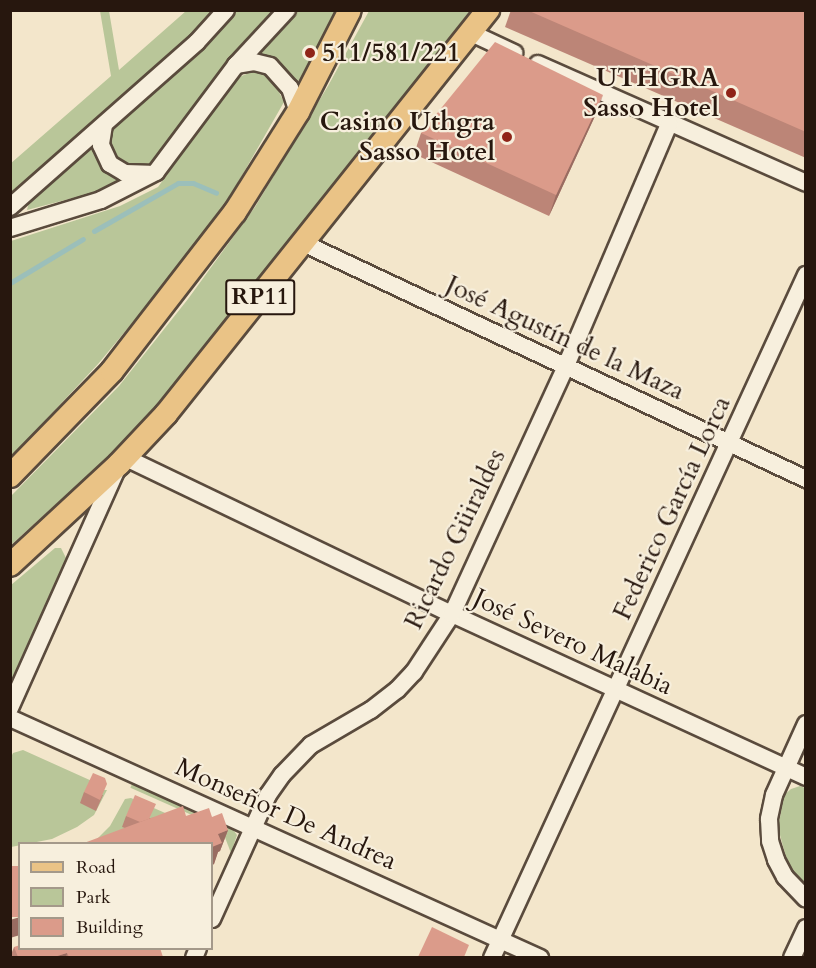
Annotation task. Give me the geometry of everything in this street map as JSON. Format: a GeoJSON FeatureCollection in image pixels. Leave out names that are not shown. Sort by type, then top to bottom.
{"type":"FeatureCollection","features":[{"type":"Feature","properties":{"kind":"main road","name":"RP11"},"geometry":{"type":"LineString","coordinates":[[10,476],[103,381],[179,287],[235,212],[298,112],[350,10]]}},
{"type":"Feature","properties":{"kind":"main road","name":"RP11"},"geometry":{"type":"LineString","coordinates":[[10,565],[122,461],[190,385],[488,10]]}},
{"type":"Feature","properties":{"kind":"street"},"geometry":{"type":"LineString","coordinates":[[10,207],[198,42],[226,10]]}},
{"type":"Feature","properties":{"kind":"street"},"geometry":{"type":"LineString","coordinates":[[10,228],[101,200],[156,172],[166,162],[236,65],[287,10]]}},
{"type":"Feature","properties":{"kind":"street"},"geometry":{"type":"LineString","coordinates":[[469,32],[669,124],[806,183]]}},
{"type":"Feature","properties":{"kind":"street"},"geometry":{"type":"LineString","coordinates":[[236,65],[254,62],[270,66],[285,80],[298,112]]}},
{"type":"Feature","properties":{"kind":"street","name":"Ricardo Güiraldes"},"geometry":{"type":"LineString","coordinates":[[213,916],[268,795],[295,759],[326,735],[371,710],[397,690],[419,665],[452,614],[565,368],[669,124]]}},
{"type":"Feature","properties":{"kind":"street"},"geometry":{"type":"LineString","coordinates":[[104,125],[101,145],[110,164],[132,175],[156,172]]}},
{"type":"Feature","properties":{"kind":"street","name":"José Agustín de la Maza"},"geometry":{"type":"LineString","coordinates":[[303,243],[806,480]]}},
{"type":"Feature","properties":{"kind":"street","name":"Federico García Lorca"},"geometry":{"type":"LineString","coordinates":[[492,957],[806,275]]}},
{"type":"Feature","properties":{"kind":"street"},"geometry":{"type":"LineString","coordinates":[[10,708],[122,461]]}},
{"type":"Feature","properties":{"kind":"street","name":"José Severo Malabia"},"geometry":{"type":"LineString","coordinates":[[122,461],[806,777]]}},
{"type":"Feature","properties":{"kind":"street","name":"Monseñor De Andrea"},"geometry":{"type":"LineString","coordinates":[[10,718],[540,957]]}},
{"type":"Feature","properties":{"kind":"street"},"geometry":{"type":"LineString","coordinates":[[806,724],[774,795],[769,819],[770,840],[785,877],[806,899]]}},
{"type":"Feature","properties":{"kind":"street"},"geometry":{"type":"LineString","coordinates":[[792,957],[806,928]]}},
{"type":"Feature","properties":{"kind":"green space"},"geometry":{"type":"Polygon","coordinates":[[[100,11],[109,11],[119,70],[186,11],[217,11],[203,27],[11,197],[10,164],[111,76],[100,11]]]}},
{"type":"Feature","properties":{"kind":"green space"},"geometry":{"type":"Polygon","coordinates":[[[235,11],[280,11],[212,83],[153,163],[148,166],[128,168],[108,152],[111,128],[212,36],[235,11]]]}},
{"type":"Feature","properties":{"kind":"green space"},"geometry":{"type":"Polygon","coordinates":[[[297,11],[337,11],[302,82],[292,78],[275,61],[256,51],[297,11]]]}},
{"type":"Feature","properties":{"kind":"green space"},"geometry":{"type":"Polygon","coordinates":[[[369,11],[470,11],[182,378],[120,446],[11,545],[11,496],[119,386],[188,299],[255,207],[328,86],[369,11]]]}},
{"type":"Feature","properties":{"kind":"green space"},"geometry":{"type":"Polygon","coordinates":[[[249,73],[262,73],[273,80],[284,102],[232,193],[167,281],[98,364],[11,457],[11,241],[120,206],[158,187],[239,77],[249,73]]]}},
{"type":"Feature","properties":{"kind":"green space"},"geometry":{"type":"Polygon","coordinates":[[[90,149],[97,151],[102,166],[117,178],[117,183],[92,193],[27,210],[29,202],[90,149]]]}},
{"type":"Feature","properties":{"kind":"green space"},"geometry":{"type":"Polygon","coordinates":[[[55,548],[61,548],[66,558],[11,681],[11,585],[55,548]]]}},
{"type":"Feature","properties":{"kind":"green space"},"geometry":{"type":"Polygon","coordinates":[[[23,750],[103,786],[103,790],[107,790],[94,815],[77,827],[52,839],[18,842],[18,846],[11,847],[10,759],[13,753],[23,750]]]}},
{"type":"Feature","properties":{"kind":"green space"},"geometry":{"type":"Polygon","coordinates":[[[132,784],[214,821],[213,824],[130,788],[132,784]]]}},
{"type":"Feature","properties":{"kind":"green space"},"geometry":{"type":"Polygon","coordinates":[[[800,786],[805,788],[805,887],[788,864],[778,828],[784,795],[800,786]]]}},
{"type":"Feature","properties":{"kind":"green space"},"geometry":{"type":"Polygon","coordinates":[[[131,798],[188,823],[94,842],[110,826],[125,799],[131,798]]]}},
{"type":"Feature","properties":{"kind":"green space"},"geometry":{"type":"Polygon","coordinates":[[[219,822],[231,827],[237,835],[231,853],[219,822]]]}},
{"type":"Feature","properties":{"kind":"building","name":"UTHGRA Sasso Hotel"},"geometry":{"type":"Polygon","coordinates":[[[527,10],[806,10],[806,132],[527,10]]]}},
{"type":"Feature","properties":{"kind":"building","name":"Casino Uthgra Sasso Hotel"},"geometry":{"type":"Polygon","coordinates":[[[495,42],[603,95],[556,195],[421,133],[495,42]]]}},
{"type":"Feature","properties":{"kind":"building"},"geometry":{"type":"Polygon","coordinates":[[[93,773],[105,778],[107,784],[100,800],[84,792],[93,773]]]}},
{"type":"Feature","properties":{"kind":"building"},"geometry":{"type":"Polygon","coordinates":[[[135,795],[156,804],[149,819],[140,822],[126,816],[135,795]]]}},
{"type":"Feature","properties":{"kind":"building"},"geometry":{"type":"Polygon","coordinates":[[[183,806],[186,816],[209,808],[212,817],[222,813],[228,830],[218,834],[222,843],[213,847],[213,842],[87,842],[183,806]]]}},
{"type":"Feature","properties":{"kind":"building"},"geometry":{"type":"Polygon","coordinates":[[[10,866],[18,866],[18,917],[10,917],[10,866]]]}},
{"type":"Feature","properties":{"kind":"building"},"geometry":{"type":"Polygon","coordinates":[[[432,927],[469,945],[464,957],[418,957],[432,927]]]}},
{"type":"Feature","properties":{"kind":"building"},"geometry":{"type":"Polygon","coordinates":[[[18,946],[18,950],[161,950],[163,957],[69,957],[67,953],[54,957],[18,957],[14,947],[18,946]]]}},
{"type":"Feature","properties":{"kind":"waterway"},"geometry":{"type":"LineString","coordinates":[[94,231],[178,183],[193,183],[216,193]]}},
{"type":"Feature","properties":{"kind":"waterway"},"geometry":{"type":"LineString","coordinates":[[10,283],[83,239]]}},
{"type":"Feature","properties":{"kind":"place","name":"511/581/221"},"geometry":{"type":"Point","coordinates":[310,53]}},
{"type":"Feature","properties":{"kind":"place","name":"UTHGRA Sasso Hotel"},"geometry":{"type":"Point","coordinates":[731,93]}},
{"type":"Feature","properties":{"kind":"place","name":"Casino Uthgra Sasso Hotel"},"geometry":{"type":"Point","coordinates":[507,137]}}]}
